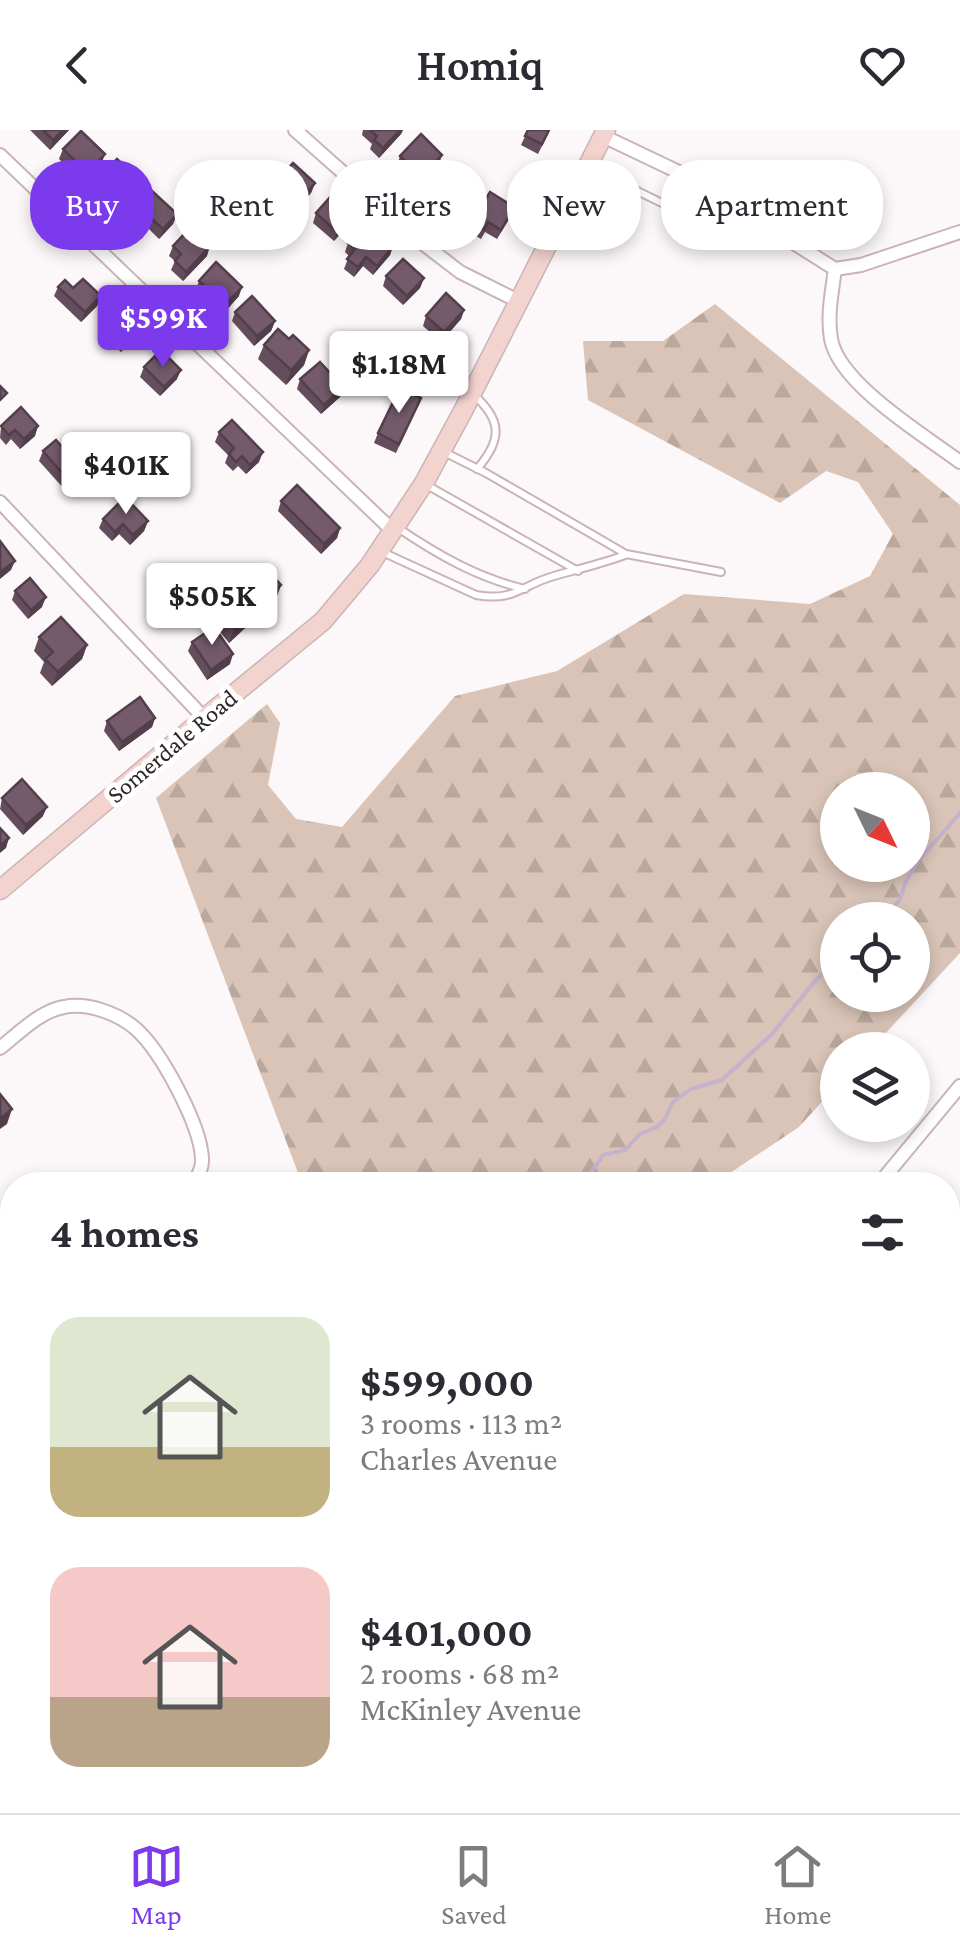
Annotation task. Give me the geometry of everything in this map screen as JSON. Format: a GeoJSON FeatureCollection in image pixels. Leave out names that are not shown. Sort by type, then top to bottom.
{"type":"FeatureCollection","features":[{"type":"Feature","properties":{"kind":"main road","name":"Somerdale Road"},"geometry":{"type":"LineString","coordinates":[[591,160],[604,133]]}},
{"type":"Feature","properties":{"kind":"main road","name":"Somerdale Road"},"geometry":{"type":"LineString","coordinates":[[0,890],[323,621],[380,551],[424,483],[545,250]]}},
{"type":"Feature","properties":{"kind":"street"},"geometry":{"type":"LineString","coordinates":[[295,130],[460,272],[518,301]]}},
{"type":"Feature","properties":{"kind":"street"},"geometry":{"type":"LineString","coordinates":[[604,133],[661,163]]}},
{"type":"Feature","properties":{"kind":"street"},"geometry":{"type":"LineString","coordinates":[[0,155],[395,530]]}},
{"type":"Feature","properties":{"kind":"street"},"geometry":{"type":"LineString","coordinates":[[806,250],[835,268],[861,266],[960,232]]}},
{"type":"Feature","properties":{"kind":"street"},"geometry":{"type":"LineString","coordinates":[[835,268],[829,314],[832,342],[840,363],[869,394],[960,462]]}},
{"type":"Feature","properties":{"kind":"street"},"geometry":{"type":"LineString","coordinates":[[0,502],[204,718]]}},
{"type":"Feature","properties":{"kind":"street"},"geometry":{"type":"LineString","coordinates":[[5,1044],[43,1016],[66,1006],[116,1015],[158,1052],[197,1134],[202,1160],[200,1172]]}},
{"type":"Feature","properties":{"kind":"street"},"geometry":{"type":"LineString","coordinates":[[889,1172],[960,1086]]}},
{"type":"Feature","properties":{"kind":"lane"},"geometry":{"type":"LineString","coordinates":[[472,393],[490,411],[497,427],[493,444],[478,469]]}},
{"type":"Feature","properties":{"kind":"lane"},"geometry":{"type":"LineString","coordinates":[[441,451],[626,554],[721,572]]}},
{"type":"Feature","properties":{"kind":"lane"},"geometry":{"type":"LineString","coordinates":[[424,483],[578,570]]}},
{"type":"Feature","properties":{"kind":"lane"},"geometry":{"type":"LineString","coordinates":[[395,530],[478,575],[525,589]]}},
{"type":"Feature","properties":{"kind":"lane"},"geometry":{"type":"LineString","coordinates":[[380,551],[476,595],[501,598],[550,576],[626,554]]}},
{"type":"Feature","properties":{"kind":"green space"},"geometry":{"type":"Polygon","coordinates":[[[715,304],[960,505],[960,953],[930,985],[930,902],[820,902],[820,1012],[905,1012],[887,1032],[820,1032],[820,1104],[799,1127],[732,1172],[298,1172],[156,798],[267,704],[280,723],[268,785],[296,819],[342,827],[455,696],[557,671],[684,594],[810,604],[870,576],[893,534],[858,482],[826,471],[780,503],[588,400],[583,341],[663,341],[715,304]]]}},
{"type":"Feature","properties":{"kind":"building"},"geometry":{"type":"Polygon","coordinates":[[[43,130],[63,130],[53,140],[43,130]]]}},
{"type":"Feature","properties":{"kind":"building"},"geometry":{"type":"Polygon","coordinates":[[[370,130],[400,130],[383,148],[370,130]]]}},
{"type":"Feature","properties":{"kind":"building"},"geometry":{"type":"Polygon","coordinates":[[[528,130],[549,130],[542,144],[525,136],[528,130]]]}},
{"type":"Feature","properties":{"kind":"building"},"geometry":{"type":"Polygon","coordinates":[[[81,131],[105,154],[99,160],[74,160],[63,149],[81,131]]]}},
{"type":"Feature","properties":{"kind":"building"},"geometry":{"type":"Polygon","coordinates":[[[421,134],[442,155],[437,160],[404,160],[400,156],[421,134]]]}},
{"type":"Feature","properties":{"kind":"building"},"geometry":{"type":"Polygon","coordinates":[[[490,192],[507,203],[507,219],[501,230],[487,224],[490,192]]]}},
{"type":"Feature","properties":{"kind":"building"},"geometry":{"type":"Polygon","coordinates":[[[154,193],[174,211],[174,217],[163,229],[154,221],[154,193]]]}},
{"type":"Feature","properties":{"kind":"building"},"geometry":{"type":"Polygon","coordinates":[[[329,198],[329,225],[316,213],[329,198]]]}},
{"type":"Feature","properties":{"kind":"building"},"geometry":{"type":"Polygon","coordinates":[[[177,250],[206,250],[186,272],[175,261],[181,254],[177,250]]]}},
{"type":"Feature","properties":{"kind":"building"},"geometry":{"type":"Polygon","coordinates":[[[354,250],[390,250],[377,266],[366,257],[358,267],[347,259],[354,250]]]}},
{"type":"Feature","properties":{"kind":"building"},"geometry":{"type":"Polygon","coordinates":[[[403,259],[424,278],[407,296],[386,276],[403,259]]]}},
{"type":"Feature","properties":{"kind":"building"},"geometry":{"type":"Polygon","coordinates":[[[216,262],[242,287],[225,305],[199,281],[216,262]]]}},
{"type":"Feature","properties":{"kind":"building"},"geometry":{"type":"Polygon","coordinates":[[[83,279],[101,296],[85,312],[58,287],[65,280],[73,288],[83,279]]]}},
{"type":"Feature","properties":{"kind":"building"},"geometry":{"type":"Polygon","coordinates":[[[446,293],[464,310],[444,332],[426,316],[446,293]]]}},
{"type":"Feature","properties":{"kind":"building"},"geometry":{"type":"Polygon","coordinates":[[[252,296],[275,321],[257,336],[235,312],[252,296]]]}},
{"type":"Feature","properties":{"kind":"building"},"geometry":{"type":"Polygon","coordinates":[[[116,305],[139,325],[124,342],[101,322],[116,305]]]}},
{"type":"Feature","properties":{"kind":"building"},"geometry":{"type":"Polygon","coordinates":[[[278,329],[289,339],[293,335],[309,350],[291,370],[264,345],[278,329]]]}},
{"type":"Feature","properties":{"kind":"building"},"geometry":{"type":"Polygon","coordinates":[[[155,356],[161,362],[167,356],[181,370],[164,387],[144,367],[155,356]]]}},
{"type":"Feature","properties":{"kind":"building"},"geometry":{"type":"Polygon","coordinates":[[[320,362],[343,387],[324,405],[300,379],[320,362]]]}},
{"type":"Feature","properties":{"kind":"building"},"geometry":{"type":"Polygon","coordinates":[[[400,388],[421,398],[399,444],[378,433],[400,388]]]}},
{"type":"Feature","properties":{"kind":"building"},"geometry":{"type":"Polygon","coordinates":[[[21,407],[38,426],[24,439],[15,430],[9,435],[1,426],[21,407]]]}},
{"type":"Feature","properties":{"kind":"building"},"geometry":{"type":"Polygon","coordinates":[[[232,420],[263,452],[250,465],[242,456],[236,462],[229,454],[234,448],[219,432],[232,420]]]}},
{"type":"Feature","properties":{"kind":"building"},"geometry":{"type":"Polygon","coordinates":[[[56,440],[82,469],[69,481],[43,451],[56,440]]]}},
{"type":"Feature","properties":{"kind":"building"},"geometry":{"type":"Polygon","coordinates":[[[297,485],[340,528],[324,544],[281,501],[297,485]]]}},
{"type":"Feature","properties":{"kind":"building"},"geometry":{"type":"Polygon","coordinates":[[[125,497],[148,521],[133,535],[123,524],[115,532],[103,519],[125,497]]]}},
{"type":"Feature","properties":{"kind":"building"},"geometry":{"type":"Polygon","coordinates":[[[0,541],[15,561],[0,572],[0,541]]]}},
{"type":"Feature","properties":{"kind":"building"},"geometry":{"type":"Polygon","coordinates":[[[272,575],[281,585],[234,628],[225,618],[272,575]]]}},
{"type":"Feature","properties":{"kind":"building"},"geometry":{"type":"Polygon","coordinates":[[[30,578],[46,597],[31,610],[15,591],[30,578]]]}},
{"type":"Feature","properties":{"kind":"building"},"geometry":{"type":"Polygon","coordinates":[[[61,617],[87,645],[58,672],[45,659],[53,652],[39,637],[61,617]]]}},
{"type":"Feature","properties":{"kind":"building"},"geometry":{"type":"Polygon","coordinates":[[[214,627],[233,654],[211,670],[192,642],[214,627]]]}},
{"type":"Feature","properties":{"kind":"building"},"geometry":{"type":"Polygon","coordinates":[[[140,697],[155,718],[122,742],[107,721],[140,697]]]}},
{"type":"Feature","properties":{"kind":"building"},"geometry":{"type":"Polygon","coordinates":[[[22,779],[47,807],[26,825],[2,798],[22,779]]]}},
{"type":"Feature","properties":{"kind":"building"},"geometry":{"type":"Polygon","coordinates":[[[0,828],[9,838],[0,846],[0,828]]]}},
{"type":"Feature","properties":{"kind":"building"},"geometry":{"type":"Polygon","coordinates":[[[0,1094],[12,1109],[0,1119],[0,1094]]]}},
{"type":"Feature","properties":{"kind":"waterway"},"geometry":{"type":"LineString","coordinates":[[898,902],[919,860],[960,813]]}},
{"type":"Feature","properties":{"kind":"waterway"},"geometry":{"type":"LineString","coordinates":[[592,1172],[603,1155],[625,1150],[640,1134],[657,1127],[673,1102],[691,1089],[722,1080],[772,1034],[820,976]]}}]}
